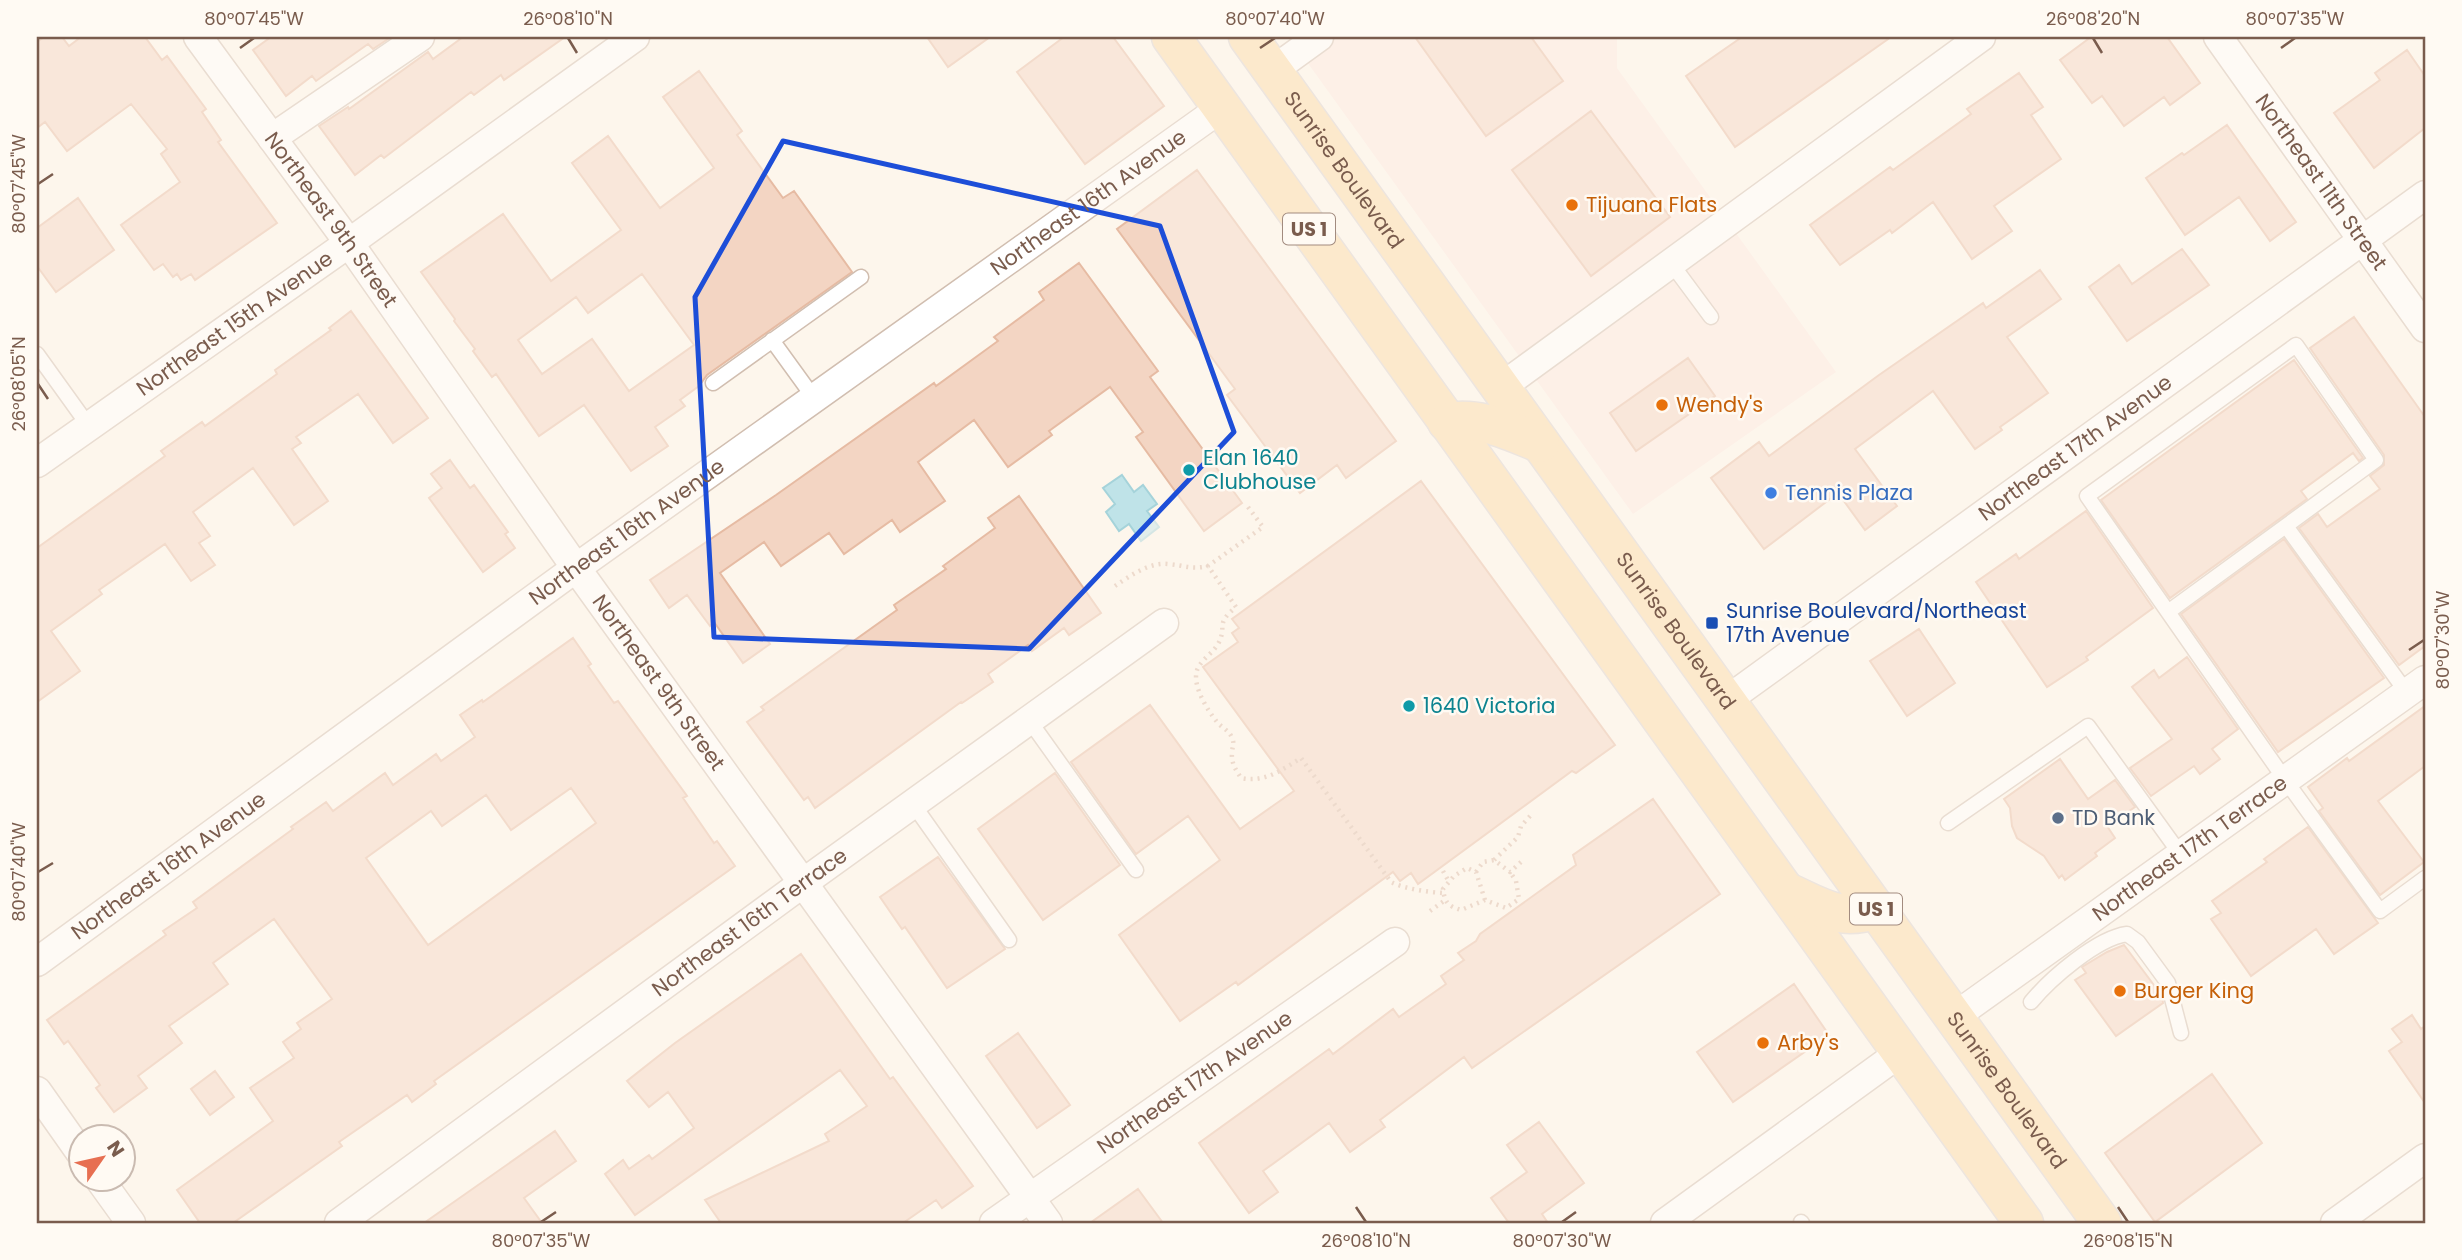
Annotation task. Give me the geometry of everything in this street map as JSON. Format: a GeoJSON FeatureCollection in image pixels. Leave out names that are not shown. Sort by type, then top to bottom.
{"type":"FeatureCollection","features":[{"type":"Feature","properties":{"kind":"main road","name":"US 1"},"geometry":{"type":"LineString","coordinates":[[1171,37],[2024,1223]]}},
{"type":"Feature","properties":{"kind":"main road","name":"Sunrise Boulevard"},"geometry":{"type":"LineString","coordinates":[[1248,37],[2102,1223]]}},
{"type":"Feature","properties":{"kind":"main road"},"geometry":{"type":"LineString","coordinates":[[1447,422],[1463,419],[1484,421],[1540,443]]}},
{"type":"Feature","properties":{"kind":"main road"},"geometry":{"type":"LineString","coordinates":[[1785,891],[1835,914],[1858,915],[1877,909]]}},
{"type":"Feature","properties":{"kind":"street","name":"Northeast 9th Street"},"geometry":{"type":"LineString","coordinates":[[198,37],[349,243],[576,568],[1048,1223]]}},
{"type":"Feature","properties":{"kind":"street"},"geometry":{"type":"LineString","coordinates":[[272,138],[420,37]]}},
{"type":"Feature","properties":{"kind":"street","name":"Northeast 15th Avenue"},"geometry":{"type":"LineString","coordinates":[[37,463],[635,37]]}},
{"type":"Feature","properties":{"kind":"street"},"geometry":{"type":"LineString","coordinates":[[1272,71],[1319,37]]}},
{"type":"Feature","properties":{"kind":"street"},"geometry":{"type":"LineString","coordinates":[[1500,388],[1981,37]]}},
{"type":"Feature","properties":{"kind":"street","name":"Northeast 11th Street"},"geometry":{"type":"LineString","coordinates":[[2218,37],[2425,328]]}},
{"type":"Feature","properties":{"kind":"street","name":"Northeast 16th Avenue"},"geometry":{"type":"LineString","coordinates":[[37,962],[576,568],[1221,108]]}},
{"type":"Feature","properties":{"kind":"street","name":"Northeast 17th Avenue"},"geometry":{"type":"LineString","coordinates":[[1727,700],[2425,195]]}},
{"type":"Feature","properties":{"kind":"street","name":"Northeast 16th Terrace"},"geometry":{"type":"LineString","coordinates":[[339,1223],[1164,623]]}},
{"type":"Feature","properties":{"kind":"street","name":"Northeast 17th Terrace"},"geometry":{"type":"LineString","coordinates":[[1954,1017],[2416,686]]}},
{"type":"Feature","properties":{"kind":"street","name":"Northeast 17th Avenue"},"geometry":{"type":"LineString","coordinates":[[994,1223],[1395,942]]}},
{"type":"Feature","properties":{"kind":"street"},"geometry":{"type":"LineString","coordinates":[[1665,1223],[1901,1052]]}},
{"type":"Feature","properties":{"kind":"street"},"geometry":{"type":"LineString","coordinates":[[37,1091],[66,1132]]}},
{"type":"Feature","properties":{"kind":"street"},"geometry":{"type":"LineString","coordinates":[[2335,1223],[2425,1158]]}},
{"type":"Feature","properties":{"kind":"street"},"geometry":{"type":"LineString","coordinates":[[110,1194],[131,1223]]}},
{"type":"Feature","properties":{"kind":"lane"},"geometry":{"type":"LineString","coordinates":[[1671,262],[1711,317]]}},
{"type":"Feature","properties":{"kind":"lane"},"geometry":{"type":"LineString","coordinates":[[713,383],[860,277]]}},
{"type":"Feature","properties":{"kind":"lane"},"geometry":{"type":"LineString","coordinates":[[772,340],[814,398]]}},
{"type":"Feature","properties":{"kind":"lane"},"geometry":{"type":"LineString","coordinates":[[2168,612],[2376,460],[2296,345],[2087,496],[2286,781],[2380,911],[2425,878]]}},
{"type":"Feature","properties":{"kind":"lane"},"geometry":{"type":"LineString","coordinates":[[37,355],[88,425]]}},
{"type":"Feature","properties":{"kind":"lane"},"geometry":{"type":"LineString","coordinates":[[2286,526],[2416,686]]}},
{"type":"Feature","properties":{"kind":"lane"},"geometry":{"type":"LineString","coordinates":[[1029,720],[1136,870]]}},
{"type":"Feature","properties":{"kind":"lane"},"geometry":{"type":"LineString","coordinates":[[1948,823],[2088,726],[2181,855]]}},
{"type":"Feature","properties":{"kind":"lane"},"geometry":{"type":"LineString","coordinates":[[913,804],[1009,940]]}},
{"type":"Feature","properties":{"kind":"lane"},"geometry":{"type":"LineString","coordinates":[[2031,1002],[2048,982],[2112,936],[2127,934],[2138,942],[2168,983],[2181,1033]]}},
{"type":"Feature","properties":{"kind":"path"},"geometry":{"type":"LineString","coordinates":[[1115,586],[1155,564],[1195,569],[1208,566],[1263,527],[1248,507]]}},
{"type":"Feature","properties":{"kind":"path"},"geometry":{"type":"LineString","coordinates":[[1208,566],[1236,607],[1225,616],[1221,624],[1222,638],[1198,668],[1195,677],[1218,724],[1230,733],[1234,741],[1233,766],[1241,778],[1252,780],[1270,776],[1301,758],[1391,882],[1402,887],[1443,893]]}},
{"type":"Feature","properties":{"kind":"path"},"geometry":{"type":"LineString","coordinates":[[1476,872],[1483,862],[1494,860],[1518,837],[1521,826],[1531,815]]}},
{"type":"Feature","properties":{"kind":"path"},"geometry":{"type":"LineString","coordinates":[[1485,900],[1476,872],[1467,868],[1443,889],[1444,901],[1461,910],[1485,900],[1506,908],[1519,898],[1516,881],[1510,872],[1494,860]]}},
{"type":"Feature","properties":{"kind":"path"},"geometry":{"type":"LineString","coordinates":[[1510,872],[1521,862]]}},
{"type":"Feature","properties":{"kind":"path"},"geometry":{"type":"LineString","coordinates":[[1443,871],[1449,882]]}},
{"type":"Feature","properties":{"kind":"path"},"geometry":{"type":"LineString","coordinates":[[1430,911],[1444,901]]}},
{"type":"Feature","properties":{"kind":"highlighted area"},"geometry":{"type":"Polygon","coordinates":[[[783,141],[1160,226],[1234,432],[1029,649],[714,637],[695,297],[783,141]]]}},
{"type":"Feature","properties":{"kind":"shaded area"},"geometry":{"type":"Polygon","coordinates":[[[1289,37],[1617,37],[1617,68],[1836,372],[1633,514],[1289,37]]]}},
{"type":"Feature","properties":{"kind":"water"},"geometry":{"type":"Polygon","coordinates":[[[1122,475],[1134,492],[1143,485],[1157,504],[1147,511],[1159,527],[1141,541],[1129,524],[1119,531],[1106,512],[1115,504],[1103,488],[1122,475]]]}},
{"type":"Feature","properties":{"kind":"building"},"geometry":{"type":"Polygon","coordinates":[[[44,37],[62,37],[69,46],[81,37],[145,37],[162,60],[167,56],[206,109],[202,112],[221,140],[218,142],[277,223],[195,280],[191,274],[181,280],[177,274],[173,277],[163,264],[154,270],[121,225],[180,182],[161,154],[167,149],[131,104],[67,151],[45,122],[37,128],[37,42],[44,37]]]}},
{"type":"Feature","properties":{"kind":"building"},"geometry":{"type":"Polygon","coordinates":[[[271,37],[391,37],[373,49],[368,44],[316,81],[312,76],[286,96],[253,50],[271,37]]]}},
{"type":"Feature","properties":{"kind":"building"},"geometry":{"type":"Polygon","coordinates":[[[463,37],[565,37],[504,80],[501,75],[474,95],[471,92],[384,158],[381,155],[355,175],[319,126],[348,107],[349,109],[428,52],[433,59],[463,37]]]}},
{"type":"Feature","properties":{"kind":"building"},"geometry":{"type":"Polygon","coordinates":[[[927,37],[990,37],[948,67],[927,37]]]}},
{"type":"Feature","properties":{"kind":"building"},"geometry":{"type":"Polygon","coordinates":[[[1064,37],[1113,37],[1164,106],[1085,164],[1017,72],[1064,37]]]}},
{"type":"Feature","properties":{"kind":"building"},"geometry":{"type":"Polygon","coordinates":[[[1415,37],[1531,37],[1563,81],[1486,136],[1415,37]]]}},
{"type":"Feature","properties":{"kind":"building"},"geometry":{"type":"Polygon","coordinates":[[[1742,37],[1891,37],[1735,147],[1686,76],[1742,37]]]}},
{"type":"Feature","properties":{"kind":"building"},"geometry":{"type":"Polygon","coordinates":[[[2091,37],[2167,37],[2200,83],[2170,105],[2164,97],[2124,126],[2102,96],[2092,103],[2060,60],[2091,37]]]}},
{"type":"Feature","properties":{"kind":"building"},"geometry":{"type":"Polygon","coordinates":[[[2407,50],[2425,76],[2425,128],[2374,168],[2334,113],[2380,80],[2375,73],[2407,50]]]}},
{"type":"Feature","properties":{"kind":"building"},"geometry":{"type":"Polygon","coordinates":[[[699,71],[742,131],[737,135],[783,198],[794,191],[852,272],[707,375],[699,386],[680,400],[685,406],[655,427],[668,446],[631,471],[584,405],[539,436],[496,374],[492,377],[473,351],[475,349],[421,272],[503,214],[551,281],[621,230],[572,163],[608,136],[660,208],[714,168],[663,97],[699,71]],[[642,274],[588,313],[576,297],[518,340],[542,374],[592,339],[629,391],[694,345],[642,274]]]}},
{"type":"Feature","properties":{"kind":"building"},"geometry":{"type":"Polygon","coordinates":[[[2019,73],[2043,107],[2031,115],[2061,159],[1994,206],[2012,231],[1972,259],[1933,202],[1892,233],[1890,230],[1840,265],[1810,225],[1890,167],[1893,170],[1971,114],[1967,109],[2019,73]]]}},
{"type":"Feature","properties":{"kind":"building"},"geometry":{"type":"Polygon","coordinates":[[[1591,111],[1670,217],[1591,276],[1512,170],[1591,111]]]}},
{"type":"Feature","properties":{"kind":"building"},"geometry":{"type":"Polygon","coordinates":[[[2227,125],[2296,222],[2270,241],[2239,197],[2185,235],[2146,178],[2227,125]]]}},
{"type":"Feature","properties":{"kind":"building"},"geometry":{"type":"Polygon","coordinates":[[[1197,170],[1396,441],[1346,478],[1337,465],[1300,493],[1227,395],[1235,389],[1117,229],[1197,170]]]}},
{"type":"Feature","properties":{"kind":"building"},"geometry":{"type":"Polygon","coordinates":[[[78,198],[114,250],[56,292],[37,266],[37,228],[78,198]]]}},
{"type":"Feature","properties":{"kind":"building"},"geometry":{"type":"Polygon","coordinates":[[[2182,249],[2209,285],[2127,341],[2089,287],[2119,265],[2132,284],[2182,249]]]}},
{"type":"Feature","properties":{"kind":"building"},"geometry":{"type":"Polygon","coordinates":[[[1079,263],[1158,371],[1150,377],[1242,503],[1204,531],[1136,437],[1143,432],[1110,387],[1049,431],[1052,435],[1008,467],[974,420],[918,462],[945,501],[900,532],[892,520],[844,554],[829,533],[781,566],[764,542],[720,573],[770,644],[743,663],[714,622],[710,626],[687,595],[669,608],[650,580],[998,341],[994,337],[1044,300],[1039,292],[1079,263]]]}},
{"type":"Feature","properties":{"kind":"building"},"geometry":{"type":"Polygon","coordinates":[[[2040,270],[2061,299],[2007,337],[2048,393],[2000,427],[2002,430],[1975,449],[1933,391],[1855,449],[1897,506],[1865,530],[1838,493],[1764,549],[1711,478],[1759,442],[1769,456],[1983,303],[1986,308],[2040,270]]]}},
{"type":"Feature","properties":{"kind":"building"},"geometry":{"type":"Polygon","coordinates":[[[351,311],[428,418],[393,443],[358,394],[296,437],[301,443],[292,449],[328,501],[294,525],[253,468],[193,512],[210,536],[199,543],[215,565],[191,581],[165,544],[99,590],[102,594],[51,631],[80,671],[37,702],[37,548],[165,456],[161,451],[202,422],[205,426],[277,374],[275,370],[331,330],[329,328],[351,311]]]}},
{"type":"Feature","properties":{"kind":"building"},"geometry":{"type":"Polygon","coordinates":[[[2354,317],[2425,417],[2425,646],[2399,665],[2299,528],[2318,514],[2327,527],[2380,489],[2370,476],[2384,465],[2384,455],[2310,348],[2354,317]]]}},
{"type":"Feature","properties":{"kind":"building","name":"Wendy's"},"geometry":{"type":"Polygon","coordinates":[[[1688,358],[1715,396],[1636,451],[1610,413],[1688,358]]]}},
{"type":"Feature","properties":{"kind":"building"},"geometry":{"type":"Polygon","coordinates":[[[2294,360],[2363,458],[2359,461],[2353,453],[2301,491],[2307,499],[2170,598],[2101,500],[2294,360]]]}},
{"type":"Feature","properties":{"kind":"building"},"geometry":{"type":"Polygon","coordinates":[[[450,460],[470,488],[474,485],[508,532],[505,534],[515,548],[483,572],[429,498],[442,488],[431,474],[450,460]]]}},
{"type":"Feature","properties":{"kind":"building","name":"1640 Victoria"},"geometry":{"type":"Polygon","coordinates":[[[1421,481],[1615,745],[1576,773],[1572,771],[1418,884],[1411,873],[1400,881],[1393,872],[1238,985],[1236,982],[1180,1021],[1119,935],[1220,860],[1188,816],[1136,854],[1071,762],[1150,705],[1240,829],[1294,791],[1203,667],[1238,642],[1232,633],[1239,628],[1232,619],[1421,481]]]}},
{"type":"Feature","properties":{"kind":"building"},"geometry":{"type":"Polygon","coordinates":[[[1019,496],[1101,613],[1069,635],[1064,628],[1032,651],[1028,645],[988,674],[993,682],[961,702],[815,808],[808,797],[804,800],[747,722],[764,710],[761,707],[897,610],[894,605],[946,569],[943,566],[995,528],[988,518],[1019,496]]]}},
{"type":"Feature","properties":{"kind":"building"},"geometry":{"type":"Polygon","coordinates":[[[2086,511],[2153,608],[2086,657],[2088,660],[2047,687],[1976,582],[2016,554],[2019,559],[2086,511]]]}},
{"type":"Feature","properties":{"kind":"building"},"geometry":{"type":"Polygon","coordinates":[[[2284,539],[2384,678],[2278,752],[2181,614],[2284,539]]]}},
{"type":"Feature","properties":{"kind":"building"},"geometry":{"type":"Polygon","coordinates":[[[1919,629],[1955,683],[1907,716],[1870,661],[1919,629]]]}},
{"type":"Feature","properties":{"kind":"building"},"geometry":{"type":"Polygon","coordinates":[[[573,638],[591,664],[588,666],[614,703],[618,701],[687,796],[683,798],[714,843],[717,841],[735,866],[434,1081],[436,1084],[412,1102],[407,1095],[339,1142],[342,1146],[233,1223],[200,1223],[177,1190],[273,1121],[250,1088],[294,1058],[283,1042],[301,1029],[297,1023],[332,999],[274,919],[213,963],[228,984],[169,1026],[182,1043],[138,1076],[147,1088],[114,1112],[96,1088],[100,1085],[68,1041],[64,1044],[47,1020],[166,935],[163,931],[197,908],[193,902],[326,802],[333,811],[385,773],[393,785],[436,754],[441,761],[475,737],[460,715],[482,700],[483,702],[573,638]],[[571,788],[511,830],[486,795],[442,826],[431,811],[366,858],[428,945],[596,823],[571,788]]]}},
{"type":"Feature","properties":{"kind":"building"},"geometry":{"type":"Polygon","coordinates":[[[2187,657],[2238,729],[2212,749],[2220,759],[2200,774],[2194,766],[2151,796],[2130,768],[2172,739],[2132,687],[2154,670],[2159,678],[2187,657]]]}},
{"type":"Feature","properties":{"kind":"building"},"geometry":{"type":"Polygon","coordinates":[[[2425,706],[2425,766],[2378,801],[2424,862],[2380,895],[2319,811],[2323,808],[2308,787],[2425,706]]]}},
{"type":"Feature","properties":{"kind":"building","name":"TD Bank"},"geometry":{"type":"Polygon","coordinates":[[[2060,759],[2088,799],[2115,780],[2135,807],[2107,826],[2115,838],[2095,853],[2097,856],[2065,880],[2062,875],[2059,878],[2044,856],[2017,838],[2012,826],[2010,808],[2004,799],[2060,759]]]}},
{"type":"Feature","properties":{"kind":"building"},"geometry":{"type":"Polygon","coordinates":[[[1055,773],[1120,865],[1043,920],[978,829],[1055,773]]]}},
{"type":"Feature","properties":{"kind":"building"},"geometry":{"type":"Polygon","coordinates":[[[1653,799],[1720,894],[1472,1068],[1464,1057],[1380,1120],[1385,1127],[1350,1152],[1329,1123],[1263,1171],[1278,1192],[1249,1213],[1199,1143],[1329,1049],[1333,1054],[1393,1009],[1399,1017],[1446,984],[1441,976],[1464,960],[1458,953],[1576,865],[1573,855],[1653,799]]]}},
{"type":"Feature","properties":{"kind":"building"},"geometry":{"type":"Polygon","coordinates":[[[2308,827],[2378,923],[2334,954],[2316,929],[2251,976],[2211,919],[2221,913],[2212,901],[2267,862],[2264,859],[2308,827]]]}},
{"type":"Feature","properties":{"kind":"building"},"geometry":{"type":"Polygon","coordinates":[[[938,857],[1005,949],[947,988],[905,927],[902,929],[880,897],[938,857]]]}},
{"type":"Feature","properties":{"kind":"building","name":"Burger King"},"geometry":{"type":"Polygon","coordinates":[[[2124,945],[2162,996],[2163,1003],[2116,1036],[2075,980],[2086,973],[2082,967],[2124,945]]]}},
{"type":"Feature","properties":{"kind":"building"},"geometry":{"type":"Polygon","coordinates":[[[801,954],[890,1079],[893,1077],[973,1186],[942,1208],[936,1200],[903,1223],[721,1223],[705,1200],[829,1141],[825,1134],[867,1106],[840,1070],[635,1215],[605,1174],[623,1160],[629,1169],[649,1155],[652,1159],[694,1128],[668,1092],[649,1107],[627,1081],[675,1043],[801,954]]]}},
{"type":"Feature","properties":{"kind":"building","name":"Arby's"},"geometry":{"type":"Polygon","coordinates":[[[1794,984],[1829,1035],[1733,1102],[1697,1052],[1794,984]]]}},
{"type":"Feature","properties":{"kind":"building"},"geometry":{"type":"Polygon","coordinates":[[[2412,1015],[2421,1029],[2425,1026],[2425,1103],[2389,1051],[2402,1042],[2392,1029],[2412,1015]]]}},
{"type":"Feature","properties":{"kind":"building"},"geometry":{"type":"Polygon","coordinates":[[[1018,1033],[1070,1105],[1037,1128],[986,1056],[1018,1033]]]}},
{"type":"Feature","properties":{"kind":"building"},"geometry":{"type":"Polygon","coordinates":[[[215,1071],[234,1097],[210,1115],[191,1089],[215,1071]]]}},
{"type":"Feature","properties":{"kind":"building"},"geometry":{"type":"Polygon","coordinates":[[[2212,1074],[2262,1143],[2155,1222],[2105,1153],[2212,1074]]]}},
{"type":"Feature","properties":{"kind":"building"},"geometry":{"type":"Polygon","coordinates":[[[1539,1122],[1584,1183],[1542,1214],[1548,1223],[1509,1223],[1491,1198],[1527,1172],[1507,1145],[1539,1122]]]}},
{"type":"Feature","properties":{"kind":"building"},"geometry":{"type":"Polygon","coordinates":[[[555,1131],[576,1161],[524,1198],[542,1223],[424,1223],[555,1131]]]}},
{"type":"Feature","properties":{"kind":"building"},"geometry":{"type":"Polygon","coordinates":[[[1138,1189],[1163,1223],[1090,1223],[1138,1189]]]}},
{"type":"Feature","properties":{"kind":"place","name":"Tijuana Flats"},"geometry":{"type":"Point","coordinates":[1572,205]}},
{"type":"Feature","properties":{"kind":"place","name":"Wendy's"},"geometry":{"type":"Point","coordinates":[1662,405]}},
{"type":"Feature","properties":{"kind":"place","name":"Elan 1640 Clubhouse"},"geometry":{"type":"Point","coordinates":[1189,470]}},
{"type":"Feature","properties":{"kind":"place","name":"Tennis Plaza"},"geometry":{"type":"Point","coordinates":[1771,493]}},
{"type":"Feature","properties":{"kind":"place","name":"Sunrise Boulevard/Northeast 17th Avenue"},"geometry":{"type":"Point","coordinates":[1712,623]}},
{"type":"Feature","properties":{"kind":"place","name":"1640 Victoria"},"geometry":{"type":"Point","coordinates":[1409,706]}},
{"type":"Feature","properties":{"kind":"place","name":"TD Bank"},"geometry":{"type":"Point","coordinates":[2058,818]}},
{"type":"Feature","properties":{"kind":"place","name":"Burger King"},"geometry":{"type":"Point","coordinates":[2120,991]}},
{"type":"Feature","properties":{"kind":"place","name":"Arby's"},"geometry":{"type":"Point","coordinates":[1763,1043]}}]}
